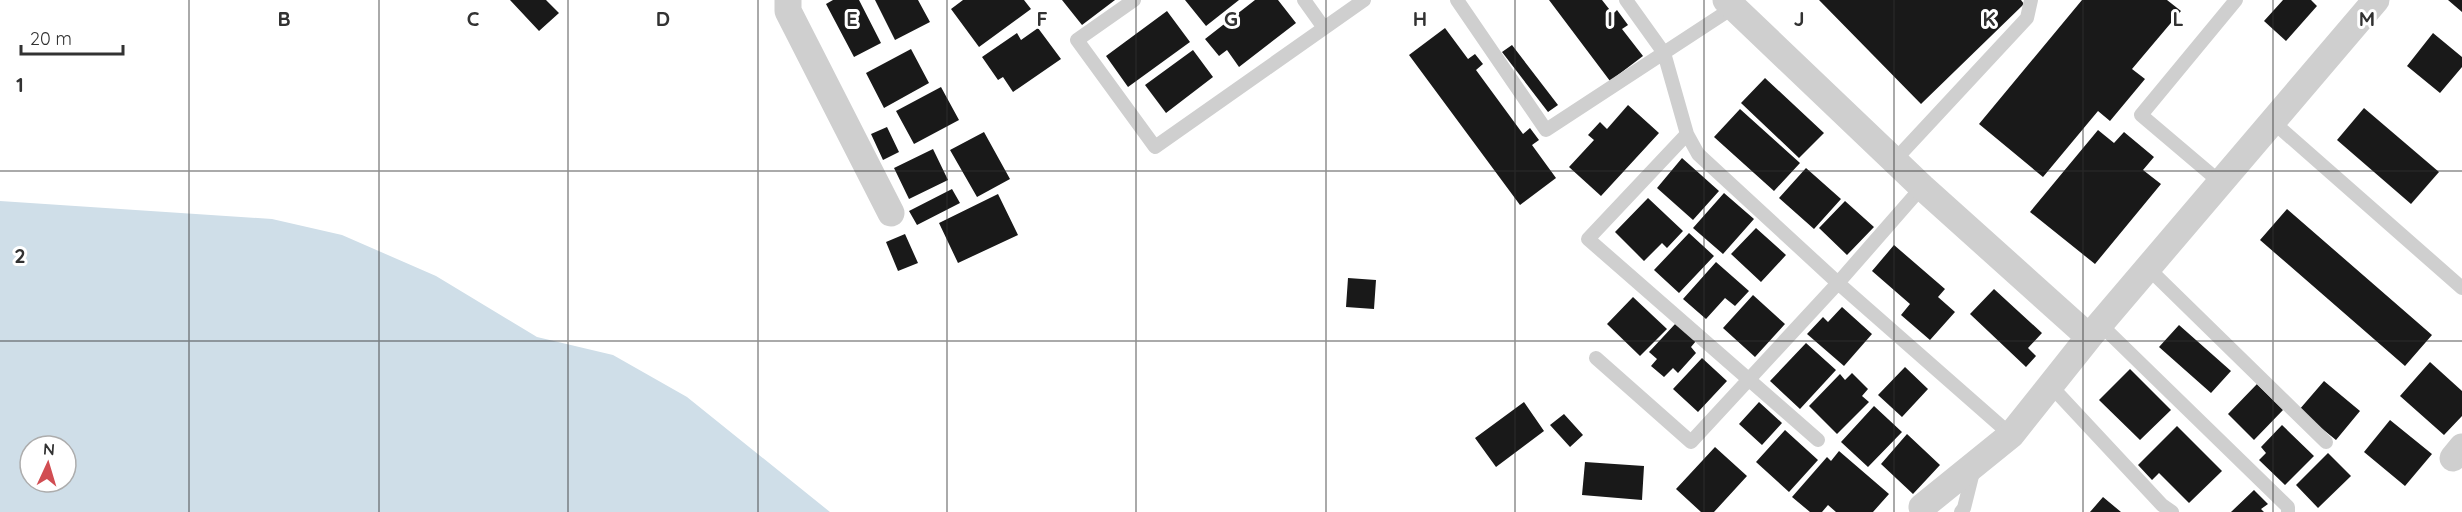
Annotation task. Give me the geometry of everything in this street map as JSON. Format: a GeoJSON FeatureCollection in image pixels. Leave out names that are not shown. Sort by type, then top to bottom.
{"type":"FeatureCollection","features":[{"type":"Feature","properties":{"kind":"street"},"geometry":{"type":"LineString","coordinates":[[788,0],[788,11],[891,213]]}},
{"type":"Feature","properties":{"kind":"street"},"geometry":{"type":"LineString","coordinates":[[1922,507],[2011,435],[2094,331],[2376,0]]}},
{"type":"Feature","properties":{"kind":"street"},"geometry":{"type":"LineString","coordinates":[[1730,4],[1922,187],[2094,331]]}},
{"type":"Feature","properties":{"kind":"lane"},"geometry":{"type":"LineString","coordinates":[[1134,0],[1077,40],[1155,147],[1364,0]]}},
{"type":"Feature","properties":{"kind":"lane"},"geometry":{"type":"LineString","coordinates":[[1304,0],[1324,28]]}},
{"type":"Feature","properties":{"kind":"lane"},"geometry":{"type":"LineString","coordinates":[[1457,0],[1546,130],[1664,53],[1730,4]]}},
{"type":"Feature","properties":{"kind":"lane"},"geometry":{"type":"LineString","coordinates":[[1626,0],[1664,53],[1687,134],[1698,154],[1838,283],[2011,435]]}},
{"type":"Feature","properties":{"kind":"lane"},"geometry":{"type":"LineString","coordinates":[[1894,161],[2027,18],[2031,0]]}},
{"type":"Feature","properties":{"kind":"lane"},"geometry":{"type":"LineString","coordinates":[[2220,182],[2141,115],[2236,0]]}},
{"type":"Feature","properties":{"kind":"lane"},"geometry":{"type":"LineString","coordinates":[[2272,121],[2462,288]]}},
{"type":"Feature","properties":{"kind":"lane"},"geometry":{"type":"LineString","coordinates":[[1687,134],[1588,239],[1818,440]]}},
{"type":"Feature","properties":{"kind":"lane"},"geometry":{"type":"LineString","coordinates":[[1596,358],[1691,442],[1838,283],[1922,187]]}},
{"type":"Feature","properties":{"kind":"lane"},"geometry":{"type":"LineString","coordinates":[[2148,268],[2326,442]]}},
{"type":"Feature","properties":{"kind":"lane"},"geometry":{"type":"LineString","coordinates":[[2094,331],[2288,507],[2288,512]]}},
{"type":"Feature","properties":{"kind":"lane"},"geometry":{"type":"LineString","coordinates":[[2050,386],[2162,505],[2172,512]]}},
{"type":"Feature","properties":{"kind":"lane"},"geometry":{"type":"LineString","coordinates":[[1961,512],[1965,508],[1975,464]]}},
{"type":"Feature","properties":{"kind":"shaded area"},"geometry":{"type":"Polygon","coordinates":[[[0,201],[272,219],[342,235],[436,276],[537,337],[613,355],[687,397],[830,512],[0,512],[0,201]]]}},
{"type":"Feature","properties":{"kind":"building"},"geometry":{"type":"Polygon","coordinates":[[[510,0],[546,0],[559,13],[539,31],[510,0]]]}},
{"type":"Feature","properties":{"kind":"building"},"geometry":{"type":"Polygon","coordinates":[[[833,0],[859,0],[881,43],[854,57],[826,4],[833,0]]]}},
{"type":"Feature","properties":{"kind":"building"},"geometry":{"type":"Polygon","coordinates":[[[875,0],[918,0],[930,22],[895,40],[875,0]]]}},
{"type":"Feature","properties":{"kind":"building"},"geometry":{"type":"Polygon","coordinates":[[[963,0],[1024,0],[1031,9],[979,47],[951,9],[963,0]]]}},
{"type":"Feature","properties":{"kind":"building"},"geometry":{"type":"Polygon","coordinates":[[[1062,0],[1115,0],[1082,25],[1062,0]]]}},
{"type":"Feature","properties":{"kind":"building"},"geometry":{"type":"Polygon","coordinates":[[[1185,0],[1239,0],[1206,26],[1185,0]]]}},
{"type":"Feature","properties":{"kind":"building"},"geometry":{"type":"Polygon","coordinates":[[[1255,0],[1278,0],[1296,23],[1239,67],[1227,50],[1219,56],[1205,39],[1255,0]]]}},
{"type":"Feature","properties":{"kind":"building"},"geometry":{"type":"Polygon","coordinates":[[[1549,0],[1602,0],[1613,14],[1617,10],[1628,25],[1622,29],[1643,56],[1610,81],[1549,0]]]}},
{"type":"Feature","properties":{"kind":"building"},"geometry":{"type":"Polygon","coordinates":[[[1819,0],[2021,0],[2024,4],[1921,104],[1819,0]]]}},
{"type":"Feature","properties":{"kind":"building"},"geometry":{"type":"Polygon","coordinates":[[[2082,0],[2167,0],[2181,11],[2132,69],[2145,79],[2110,121],[2098,111],[2043,177],[1979,124],[2082,0]]]}},
{"type":"Feature","properties":{"kind":"building"},"geometry":{"type":"Polygon","coordinates":[[[2283,0],[2311,0],[2317,6],[2286,41],[2264,21],[2283,0]]]}},
{"type":"Feature","properties":{"kind":"building"},"geometry":{"type":"Polygon","coordinates":[[[2448,0],[2462,0],[2462,12],[2448,0]]]}},
{"type":"Feature","properties":{"kind":"building"},"geometry":{"type":"Polygon","coordinates":[[[1167,11],[1190,42],[1128,87],[1106,56],[1167,11]]]}},
{"type":"Feature","properties":{"kind":"building"},"geometry":{"type":"Polygon","coordinates":[[[1038,28],[1061,59],[1013,92],[1003,77],[998,80],[982,57],[1017,33],[1021,40],[1038,28]]]}},
{"type":"Feature","properties":{"kind":"building"},"geometry":{"type":"Polygon","coordinates":[[[1445,28],[1468,59],[1475,54],[1483,64],[1476,70],[1523,134],[1530,128],[1539,140],[1532,145],[1556,178],[1520,205],[1409,55],[1445,28]]]}},
{"type":"Feature","properties":{"kind":"building"},"geometry":{"type":"Polygon","coordinates":[[[2433,33],[2462,57],[2462,67],[2440,93],[2407,66],[2433,33]]]}},
{"type":"Feature","properties":{"kind":"building"},"geometry":{"type":"Polygon","coordinates":[[[1512,45],[1558,105],[1548,112],[1502,52],[1512,45]]]}},
{"type":"Feature","properties":{"kind":"building"},"geometry":{"type":"Polygon","coordinates":[[[911,49],[929,83],[884,108],[866,73],[911,49]]]}},
{"type":"Feature","properties":{"kind":"building"},"geometry":{"type":"Polygon","coordinates":[[[1193,50],[1213,77],[1166,113],[1145,85],[1193,50]]]}},
{"type":"Feature","properties":{"kind":"building"},"geometry":{"type":"Polygon","coordinates":[[[1765,78],[1824,133],[1799,158],[1741,103],[1765,78]]]}},
{"type":"Feature","properties":{"kind":"building"},"geometry":{"type":"Polygon","coordinates":[[[941,87],[959,120],[914,144],[896,111],[941,87]]]}},
{"type":"Feature","properties":{"kind":"building"},"geometry":{"type":"Polygon","coordinates":[[[1628,105],[1659,133],[1601,196],[1569,167],[1594,140],[1588,135],[1600,122],[1607,129],[1628,105]]]}},
{"type":"Feature","properties":{"kind":"building"},"geometry":{"type":"Polygon","coordinates":[[[2364,108],[2439,172],[2411,204],[2337,140],[2364,108]]]}},
{"type":"Feature","properties":{"kind":"building"},"geometry":{"type":"Polygon","coordinates":[[[1740,109],[1800,163],[1774,191],[1714,137],[1740,109]]]}},
{"type":"Feature","properties":{"kind":"building"},"geometry":{"type":"Polygon","coordinates":[[[887,127],[899,152],[883,160],[871,134],[887,127]]]}},
{"type":"Feature","properties":{"kind":"building"},"geometry":{"type":"Polygon","coordinates":[[[2098,130],[2114,143],[2124,132],[2154,157],[2143,170],[2161,184],[2095,264],[2030,212],[2098,130]]]}},
{"type":"Feature","properties":{"kind":"building"},"geometry":{"type":"Polygon","coordinates":[[[984,132],[1010,179],[977,197],[950,150],[984,132]]]}},
{"type":"Feature","properties":{"kind":"building"},"geometry":{"type":"Polygon","coordinates":[[[933,149],[948,180],[909,199],[894,168],[933,149]]]}},
{"type":"Feature","properties":{"kind":"building"},"geometry":{"type":"Polygon","coordinates":[[[1682,158],[1719,191],[1693,220],[1657,188],[1682,158]]]}},
{"type":"Feature","properties":{"kind":"building"},"geometry":{"type":"Polygon","coordinates":[[[1806,168],[1841,199],[1814,229],[1779,198],[1806,168]]]}},
{"type":"Feature","properties":{"kind":"building"},"geometry":{"type":"Polygon","coordinates":[[[952,189],[960,203],[917,225],[909,211],[952,189]]]}},
{"type":"Feature","properties":{"kind":"building"},"geometry":{"type":"Polygon","coordinates":[[[1724,193],[1754,219],[1723,254],[1693,228],[1724,193]]]}},
{"type":"Feature","properties":{"kind":"building"},"geometry":{"type":"Polygon","coordinates":[[[998,194],[1018,235],[958,263],[939,223],[998,194]]]}},
{"type":"Feature","properties":{"kind":"building"},"geometry":{"type":"Polygon","coordinates":[[[1648,198],[1683,231],[1667,248],[1662,243],[1644,261],[1615,232],[1648,198]]]}},
{"type":"Feature","properties":{"kind":"building"},"geometry":{"type":"Polygon","coordinates":[[[1845,201],[1874,227],[1847,255],[1819,228],[1845,201]]]}},
{"type":"Feature","properties":{"kind":"building"},"geometry":{"type":"Polygon","coordinates":[[[2287,209],[2432,335],[2405,366],[2260,240],[2287,209]]]}},
{"type":"Feature","properties":{"kind":"building"},"geometry":{"type":"Polygon","coordinates":[[[1756,228],[1786,255],[1761,282],[1731,254],[1756,228]]]}},
{"type":"Feature","properties":{"kind":"building"},"geometry":{"type":"Polygon","coordinates":[[[1689,233],[1714,256],[1679,293],[1654,270],[1689,233]]]}},
{"type":"Feature","properties":{"kind":"building"},"geometry":{"type":"Polygon","coordinates":[[[905,234],[918,263],[898,271],[886,242],[905,234]]]}},
{"type":"Feature","properties":{"kind":"building"},"geometry":{"type":"Polygon","coordinates":[[[1894,245],[1945,289],[1938,297],[1955,312],[1930,340],[1901,315],[1910,304],[1872,271],[1894,245]]]}},
{"type":"Feature","properties":{"kind":"building"},"geometry":{"type":"Polygon","coordinates":[[[1716,262],[1749,291],[1735,306],[1725,298],[1706,319],[1683,299],[1716,262]]]}},
{"type":"Feature","properties":{"kind":"building"},"geometry":{"type":"Polygon","coordinates":[[[1348,278],[1376,280],[1374,309],[1346,307],[1348,278]]]}},
{"type":"Feature","properties":{"kind":"building"},"geometry":{"type":"Polygon","coordinates":[[[1994,289],[2042,333],[2028,348],[2036,356],[2026,367],[1970,314],[1994,289]]]}},
{"type":"Feature","properties":{"kind":"building"},"geometry":{"type":"Polygon","coordinates":[[[1753,295],[1785,324],[1755,357],[1723,328],[1753,295]]]}},
{"type":"Feature","properties":{"kind":"building"},"geometry":{"type":"Polygon","coordinates":[[[1633,297],[1667,329],[1640,356],[1607,324],[1633,297]]]}},
{"type":"Feature","properties":{"kind":"building"},"geometry":{"type":"Polygon","coordinates":[[[1842,307],[1872,334],[1844,366],[1807,334],[1823,317],[1828,322],[1842,307]]]}},
{"type":"Feature","properties":{"kind":"building"},"geometry":{"type":"Polygon","coordinates":[[[1676,323],[1696,341],[1691,347],[1696,353],[1678,373],[1673,368],[1664,377],[1651,366],[1657,359],[1649,352],[1676,323]]]}},
{"type":"Feature","properties":{"kind":"building"},"geometry":{"type":"Polygon","coordinates":[[[2179,325],[2231,371],[2211,393],[2159,347],[2179,325]]]}},
{"type":"Feature","properties":{"kind":"building"},"geometry":{"type":"Polygon","coordinates":[[[1806,343],[1836,370],[1800,409],[1770,381],[1806,343]]]}},
{"type":"Feature","properties":{"kind":"building"},"geometry":{"type":"Polygon","coordinates":[[[1702,358],[1727,381],[1698,412],[1673,389],[1702,358]]]}},
{"type":"Feature","properties":{"kind":"building"},"geometry":{"type":"Polygon","coordinates":[[[2430,362],[2462,391],[2462,416],[2444,435],[2400,396],[2430,362]]]}},
{"type":"Feature","properties":{"kind":"building"},"geometry":{"type":"Polygon","coordinates":[[[1905,367],[1928,389],[1902,417],[1878,395],[1905,367]]]}},
{"type":"Feature","properties":{"kind":"building"},"geometry":{"type":"Polygon","coordinates":[[[2130,369],[2171,410],[2140,440],[2099,400],[2130,369]]]}},
{"type":"Feature","properties":{"kind":"building"},"geometry":{"type":"Polygon","coordinates":[[[1852,373],[1868,389],[1862,396],[1869,402],[1837,434],[1809,406],[1840,374],[1845,380],[1852,373]]]}},
{"type":"Feature","properties":{"kind":"building"},"geometry":{"type":"Polygon","coordinates":[[[2324,381],[2360,411],[2336,440],[2299,410],[2324,381]]]}},
{"type":"Feature","properties":{"kind":"building"},"geometry":{"type":"Polygon","coordinates":[[[2257,384],[2283,410],[2254,440],[2228,414],[2257,384]]]}},
{"type":"Feature","properties":{"kind":"building"},"geometry":{"type":"Polygon","coordinates":[[[1524,402],[1544,431],[1496,467],[1475,438],[1524,402]]]}},
{"type":"Feature","properties":{"kind":"building"},"geometry":{"type":"Polygon","coordinates":[[[1759,402],[1782,423],[1762,445],[1739,424],[1759,402]]]}},
{"type":"Feature","properties":{"kind":"building"},"geometry":{"type":"Polygon","coordinates":[[[1874,406],[1902,432],[1868,467],[1841,442],[1874,406]]]}},
{"type":"Feature","properties":{"kind":"building"},"geometry":{"type":"Polygon","coordinates":[[[1564,414],[1583,435],[1570,447],[1550,425],[1564,414]]]}},
{"type":"Feature","properties":{"kind":"building"},"geometry":{"type":"Polygon","coordinates":[[[2390,420],[2432,454],[2405,486],[2364,452],[2390,420]]]}},
{"type":"Feature","properties":{"kind":"building"},"geometry":{"type":"Polygon","coordinates":[[[2282,425],[2314,456],[2285,485],[2259,460],[2266,453],[2261,447],[2282,425]]]}},
{"type":"Feature","properties":{"kind":"building"},"geometry":{"type":"Polygon","coordinates":[[[2177,426],[2222,471],[2189,503],[2159,473],[2152,480],[2138,465],[2177,426]]]}},
{"type":"Feature","properties":{"kind":"building"},"geometry":{"type":"Polygon","coordinates":[[[1785,430],[1818,460],[1789,492],[1756,462],[1785,430]]]}},
{"type":"Feature","properties":{"kind":"building"},"geometry":{"type":"Polygon","coordinates":[[[1907,434],[1940,465],[1913,494],[1881,464],[1907,434]]]}},
{"type":"Feature","properties":{"kind":"building"},"geometry":{"type":"Polygon","coordinates":[[[1715,447],[1747,476],[1714,512],[1701,512],[1676,489],[1715,447]]]}},
{"type":"Feature","properties":{"kind":"building"},"geometry":{"type":"Polygon","coordinates":[[[1839,451],[1889,494],[1873,512],[1836,512],[1828,505],[1822,512],[1810,512],[1792,497],[1827,457],[1831,461],[1839,451]]]}},
{"type":"Feature","properties":{"kind":"building"},"geometry":{"type":"Polygon","coordinates":[[[2328,453],[2351,476],[2318,508],[2296,485],[2328,453]]]}},
{"type":"Feature","properties":{"kind":"building"},"geometry":{"type":"Polygon","coordinates":[[[1585,462],[1644,466],[1642,500],[1582,495],[1585,462]]]}},
{"type":"Feature","properties":{"kind":"building"},"geometry":{"type":"Polygon","coordinates":[[[2254,490],[2268,504],[2261,509],[2264,512],[2231,512],[2254,490]]]}},
{"type":"Feature","properties":{"kind":"building"},"geometry":{"type":"Polygon","coordinates":[[[2103,497],[2121,512],[2090,512],[2103,497]]]}}]}
